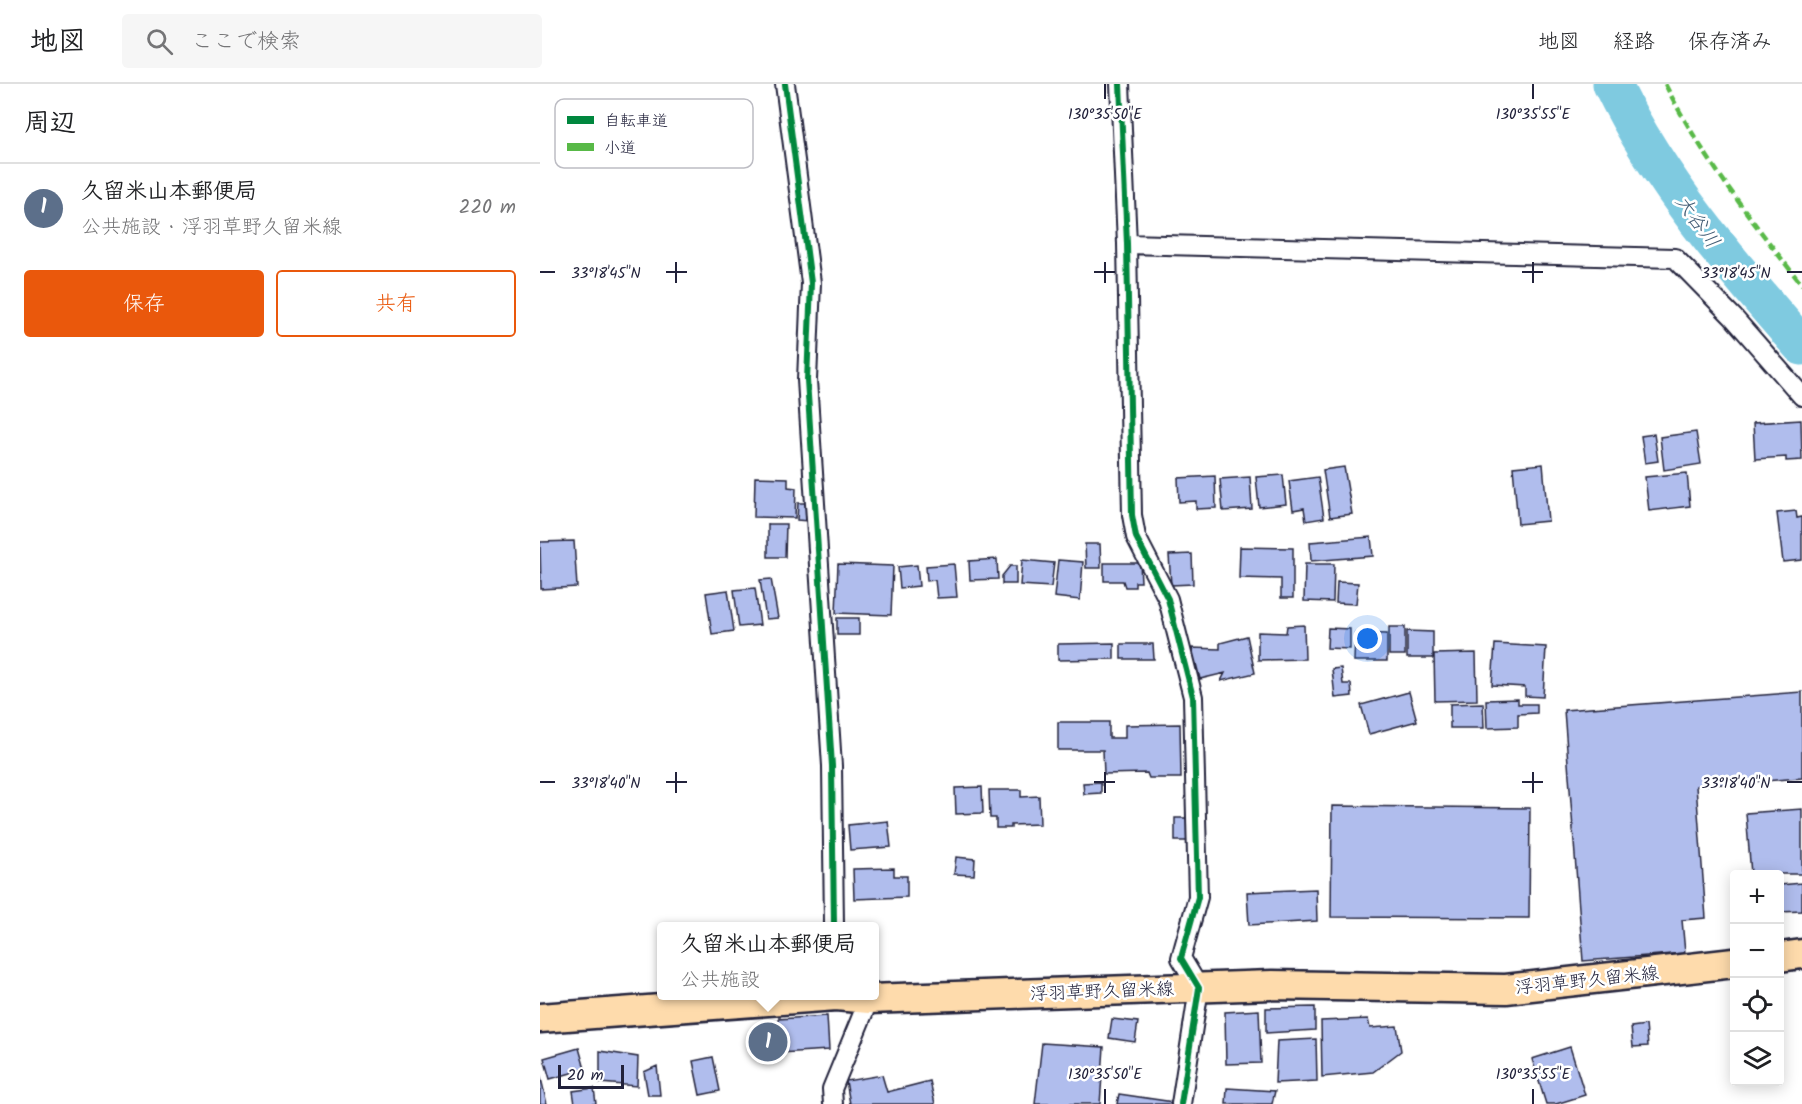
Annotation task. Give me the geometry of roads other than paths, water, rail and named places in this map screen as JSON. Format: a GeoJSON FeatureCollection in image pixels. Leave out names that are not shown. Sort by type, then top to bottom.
{"type":"FeatureCollection","features":[{"type":"Feature","properties":{"kind":"main road"},"geometry":{"type":"LineString","coordinates":[[1784,956],[1802,954]]}},
{"type":"Feature","properties":{"kind":"main road","name":"浮羽草野久留米線"},"geometry":{"type":"LineString","coordinates":[[879,999],[1272,985],[1506,989],[1730,963]]}},
{"type":"Feature","properties":{"kind":"main road","name":"浮羽草野久留米線"},"geometry":{"type":"LineString","coordinates":[[540,1018],[782,1000]]}},
{"type":"Feature","properties":{"kind":"street"},"geometry":{"type":"LineString","coordinates":[[786,84],[811,283],[807,380],[832,766],[834,922]]}},
{"type":"Feature","properties":{"kind":"street"},"geometry":{"type":"LineString","coordinates":[[1120,84],[1127,244],[1132,515],[1136,537],[1168,599],[1193,697],[1198,897],[1181,958],[1199,988],[1181,1104]]}},
{"type":"Feature","properties":{"kind":"street"},"geometry":{"type":"LineString","coordinates":[[1127,244],[1675,258],[1733,317],[1802,396]]}},
{"type":"Feature","properties":{"kind":"street"},"geometry":{"type":"LineString","coordinates":[[833,1104],[832,1089],[869,1000]]}},
{"type":"Feature","properties":{"kind":"waterway","name":"大谷川"},"geometry":{"type":"LineString","coordinates":[[1612,84],[1631,120],[1674,189],[1723,253],[1802,346]]}},
{"type":"Feature","properties":{"kind":"place","name":"久留米山本郵便局"},"geometry":{"type":"Point","coordinates":[768,1042]}}]}
